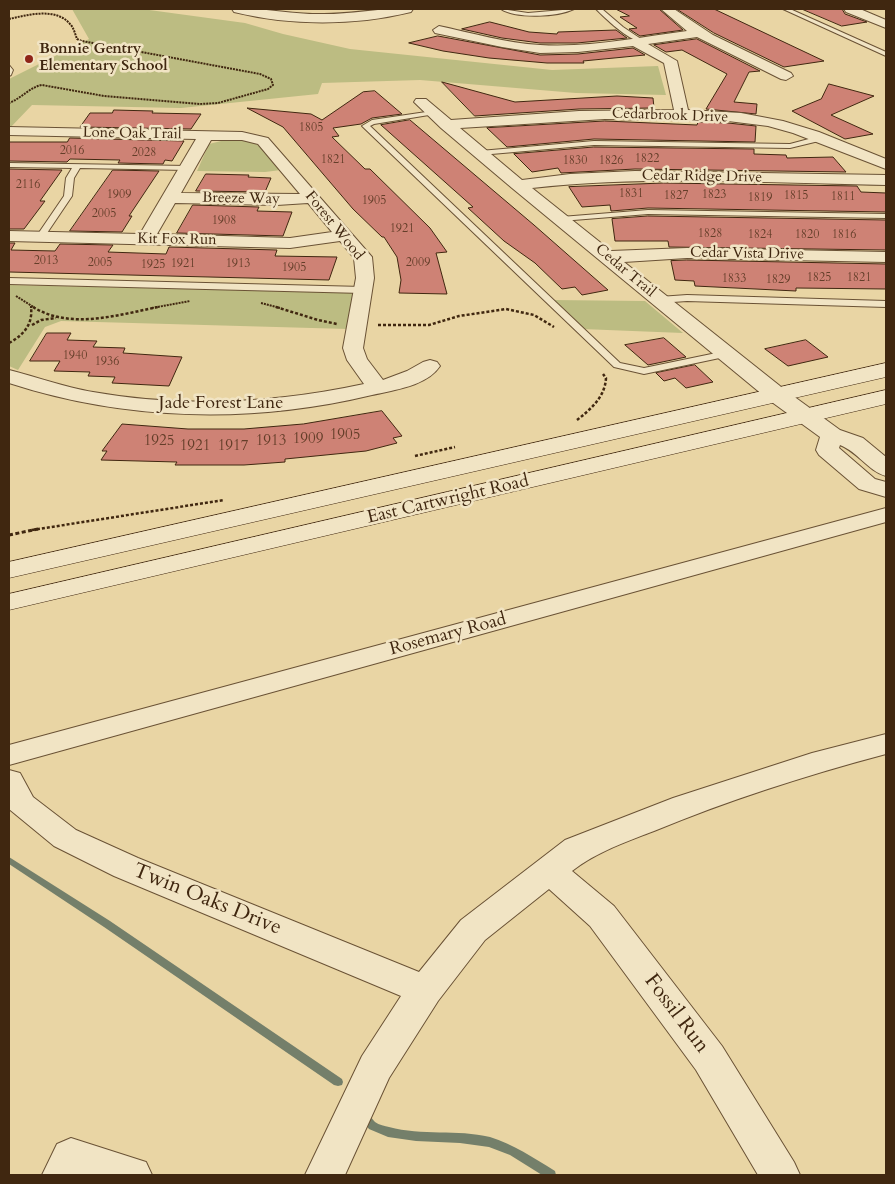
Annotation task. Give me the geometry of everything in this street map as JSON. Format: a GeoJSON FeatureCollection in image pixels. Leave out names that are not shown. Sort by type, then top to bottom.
{"type":"FeatureCollection","features":[{"type":"Feature","properties":{"kind":"main road","name":"East Cartwright Road"},"geometry":{"type":"LineString","coordinates":[[9,570],[886,370]]}},
{"type":"Feature","properties":{"kind":"main road","name":"East Cartwright Road"},"geometry":{"type":"LineString","coordinates":[[9,602],[886,397]]}},
{"type":"Feature","properties":{"kind":"street"},"geometry":{"type":"LineString","coordinates":[[238,9],[292,17],[330,17],[408,9]]}},
{"type":"Feature","properties":{"kind":"street"},"geometry":{"type":"LineString","coordinates":[[667,9],[699,32],[786,76]]}},
{"type":"Feature","properties":{"kind":"street"},"geometry":{"type":"LineString","coordinates":[[850,9],[886,24]]}},
{"type":"Feature","properties":{"kind":"street"},"geometry":{"type":"LineString","coordinates":[[439,30],[500,44],[541,49],[580,47],[699,32]]}},
{"type":"Feature","properties":{"kind":"street"},"geometry":{"type":"LineString","coordinates":[[636,40],[670,61],[682,114]]}},
{"type":"Feature","properties":{"kind":"street","name":"Cedarbrook Drive"},"geometry":{"type":"LineString","coordinates":[[434,113],[682,114],[737,118],[769,122],[820,138],[886,164]]}},
{"type":"Feature","properties":{"kind":"street","name":"Cedar Trail"},"geometry":{"type":"LineString","coordinates":[[434,113],[518,185],[777,395],[832,435],[855,443],[886,469]]}},
{"type":"Feature","properties":{"kind":"street","name":"Lone Oak Trail"},"geometry":{"type":"LineString","coordinates":[[9,131],[255,137]]}},
{"type":"Feature","properties":{"kind":"street"},"geometry":{"type":"LineString","coordinates":[[146,239],[206,135]]}},
{"type":"Feature","properties":{"kind":"street","name":"Forest Wood"},"geometry":{"type":"LineString","coordinates":[[255,137],[263,141],[363,257],[365,268],[363,290],[353,348],[357,360],[376,387]]}},
{"type":"Feature","properties":{"kind":"street","name":"Cedar Ridge Drive"},"geometry":{"type":"LineString","coordinates":[[518,185],[570,179],[634,176],[886,180]]}},
{"type":"Feature","properties":{"kind":"street","name":"Breeze Way"},"geometry":{"type":"LineString","coordinates":[[170,198],[277,200],[312,198]]}},
{"type":"Feature","properties":{"kind":"street","name":"Kit Fox Run"},"geometry":{"type":"LineString","coordinates":[[9,236],[290,242],[311,241],[344,235]]}},
{"type":"Feature","properties":{"kind":"street","name":"Cedar Vista Drive"},"geometry":{"type":"LineString","coordinates":[[608,257],[687,253],[886,257]]}},
{"type":"Feature","properties":{"kind":"street","name":"Jade Forest Lane"},"geometry":{"type":"LineString","coordinates":[[9,376],[70,393],[117,402],[199,407],[297,404],[413,378],[430,366]]}},
{"type":"Feature","properties":{"kind":"street"},"geometry":{"type":"LineString","coordinates":[[832,435],[827,450],[867,484],[886,490]]}},
{"type":"Feature","properties":{"kind":"street","name":"Rosemary Road"},"geometry":{"type":"LineString","coordinates":[[9,754],[886,515]]}},
{"type":"Feature","properties":{"kind":"street"},"geometry":{"type":"LineString","coordinates":[[325,1175],[375,1068],[425,990],[473,930],[577,849],[684,806],[823,760],[881,752]]}},
{"type":"Feature","properties":{"kind":"street","name":"Twin Oaks Drive"},"geometry":{"type":"LineString","coordinates":[[9,781],[22,805],[65,838],[126,867],[425,990]]}},
{"type":"Feature","properties":{"kind":"street","name":"Fossil Run"},"geometry":{"type":"LineString","coordinates":[[550,870],[608,923],[709,1058],[780,1175]]}},
{"type":"Feature","properties":{"kind":"street"},"geometry":{"type":"LineString","coordinates":[[62,1175],[71,1157],[132,1175]]}},
{"type":"Feature","properties":{"kind":"lane"},"geometry":{"type":"LineString","coordinates":[[504,9],[509,12],[528,14],[571,9]]}},
{"type":"Feature","properties":{"kind":"lane"},"geometry":{"type":"LineString","coordinates":[[599,9],[636,40]]}},
{"type":"Feature","properties":{"kind":"lane"},"geometry":{"type":"LineString","coordinates":[[786,9],[886,54]]}},
{"type":"Feature","properties":{"kind":"lane"},"geometry":{"type":"LineString","coordinates":[[9,67],[9,74]]}},
{"type":"Feature","properties":{"kind":"lane"},"geometry":{"type":"LineString","coordinates":[[434,113],[372,122],[366,126],[616,365],[644,371],[726,354]]}},
{"type":"Feature","properties":{"kind":"lane"},"geometry":{"type":"LineString","coordinates":[[480,153],[594,144],[790,146],[820,138]]}},
{"type":"Feature","properties":{"kind":"lane"},"geometry":{"type":"LineString","coordinates":[[9,165],[187,168]]}},
{"type":"Feature","properties":{"kind":"lane"},"geometry":{"type":"LineString","coordinates":[[40,237],[68,196],[70,178],[78,165]]}},
{"type":"Feature","properties":{"kind":"lane"},"geometry":{"type":"LineString","coordinates":[[561,220],[648,212],[886,216]]}},
{"type":"Feature","properties":{"kind":"lane"},"geometry":{"type":"LineString","coordinates":[[9,281],[363,290]]}},
{"type":"Feature","properties":{"kind":"lane"},"geometry":{"type":"LineString","coordinates":[[659,300],[686,298],[886,304]]}},
{"type":"Feature","properties":{"kind":"path"},"geometry":{"type":"LineString","coordinates":[[9,19],[33,14],[59,17],[70,24],[77,38],[82,41],[260,74],[271,79],[273,85],[268,89],[218,103],[200,104],[104,96],[42,85],[35,86],[20,99],[9,103]]}},
{"type":"Feature","properties":{"kind":"path"},"geometry":{"type":"LineString","coordinates":[[12,294],[31,306],[48,314],[63,318]]}},
{"type":"Feature","properties":{"kind":"path"},"geometry":{"type":"LineString","coordinates":[[9,344],[41,320],[106,318],[192,301]]}},
{"type":"Feature","properties":{"kind":"path"},"geometry":{"type":"LineString","coordinates":[[260,303],[326,323],[343,324]]}},
{"type":"Feature","properties":{"kind":"path"},"geometry":{"type":"LineString","coordinates":[[28,328],[33,314],[31,306]]}},
{"type":"Feature","properties":{"kind":"path"},"geometry":{"type":"LineString","coordinates":[[370,325],[429,325],[459,316],[506,309],[534,315],[556,328]]}},
{"type":"Feature","properties":{"kind":"path"},"geometry":{"type":"LineString","coordinates":[[573,423],[602,394],[607,385],[606,378],[600,371]]}},
{"type":"Feature","properties":{"kind":"path"},"geometry":{"type":"LineString","coordinates":[[408,458],[464,446]]}},
{"type":"Feature","properties":{"kind":"path"},"geometry":{"type":"LineString","coordinates":[[9,535],[82,520],[149,513],[226,500]]}},
{"type":"Feature","properties":{"kind":"green space"},"geometry":{"type":"Polygon","coordinates":[[[72,9],[142,9],[245,23],[283,34],[350,49],[552,70],[658,66],[666,95],[576,93],[420,80],[322,83],[318,94],[181,108],[32,105],[9,129],[9,79],[89,39],[72,9]]]}},
{"type":"Feature","properties":{"kind":"green space"},"geometry":{"type":"Polygon","coordinates":[[[225,140],[246,141],[258,145],[281,170],[265,172],[197,171],[209,144],[225,140]]]}},
{"type":"Feature","properties":{"kind":"green space"},"geometry":{"type":"Polygon","coordinates":[[[9,285],[356,293],[348,329],[61,321],[45,327],[18,370],[9,366],[9,285]]]}},
{"type":"Feature","properties":{"kind":"green space"},"geometry":{"type":"Polygon","coordinates":[[[551,300],[645,301],[683,333],[582,329],[551,300]]]}},
{"type":"Feature","properties":{"kind":"building"},"geometry":{"type":"Polygon","coordinates":[[[616,9],[659,9],[683,30],[640,36],[629,29],[637,28],[620,17],[629,16],[616,9]]]}},
{"type":"Feature","properties":{"kind":"building"},"geometry":{"type":"Polygon","coordinates":[[[677,9],[714,9],[824,61],[784,67],[714,33],[677,9]]]}},
{"type":"Feature","properties":{"kind":"building"},"geometry":{"type":"Polygon","coordinates":[[[802,9],[842,9],[845,14],[867,22],[842,26],[802,9]]]}},
{"type":"Feature","properties":{"kind":"building"},"geometry":{"type":"Polygon","coordinates":[[[490,22],[529,32],[557,34],[558,32],[616,30],[627,38],[577,43],[540,43],[502,38],[462,29],[490,22]]]}},
{"type":"Feature","properties":{"kind":"building"},"geometry":{"type":"Polygon","coordinates":[[[438,36],[540,55],[578,54],[633,48],[645,55],[583,61],[584,63],[547,63],[489,58],[443,51],[409,43],[438,36]]]}},
{"type":"Feature","properties":{"kind":"building"},"geometry":{"type":"Polygon","coordinates":[[[697,39],[760,71],[749,72],[734,102],[757,104],[756,114],[706,109],[727,74],[682,50],[666,52],[654,45],[697,39]]]}},
{"type":"Feature","properties":{"kind":"building"},"geometry":{"type":"Polygon","coordinates":[[[442,82],[515,102],[617,96],[653,98],[654,108],[579,109],[475,116],[442,82]]]}},
{"type":"Feature","properties":{"kind":"building"},"geometry":{"type":"Polygon","coordinates":[[[829,84],[874,96],[831,115],[873,134],[845,139],[792,111],[821,99],[829,84]]]}},
{"type":"Feature","properties":{"kind":"building"},"geometry":{"type":"Polygon","coordinates":[[[375,91],[402,114],[372,118],[361,124],[333,128],[339,136],[332,137],[365,169],[370,169],[430,228],[447,252],[436,253],[447,294],[399,293],[401,280],[397,257],[384,237],[353,209],[283,127],[247,108],[311,114],[322,120],[363,92],[375,91]]]}},
{"type":"Feature","properties":{"kind":"building"},"geometry":{"type":"Polygon","coordinates":[[[114,110],[201,114],[191,129],[80,127],[90,113],[112,113],[114,110]]]}},
{"type":"Feature","properties":{"kind":"building"},"geometry":{"type":"Polygon","coordinates":[[[410,120],[608,290],[582,295],[575,287],[562,289],[535,263],[504,241],[468,208],[473,207],[381,125],[410,120]]]}},
{"type":"Feature","properties":{"kind":"building"},"geometry":{"type":"Polygon","coordinates":[[[605,121],[697,125],[698,122],[756,126],[755,142],[594,139],[507,147],[487,128],[605,121]]]}},
{"type":"Feature","properties":{"kind":"building"},"geometry":{"type":"Polygon","coordinates":[[[70,138],[184,141],[172,161],[165,160],[163,164],[118,163],[120,160],[70,159],[67,162],[9,161],[9,142],[67,142],[70,138]]]}},
{"type":"Feature","properties":{"kind":"building"},"geometry":{"type":"Polygon","coordinates":[[[594,147],[754,149],[754,154],[786,155],[787,158],[833,157],[846,172],[635,169],[561,173],[558,168],[532,172],[514,154],[594,147]]]}},
{"type":"Feature","properties":{"kind":"building"},"geometry":{"type":"Polygon","coordinates":[[[9,169],[62,170],[40,201],[45,201],[24,229],[9,229],[9,169]]]}},
{"type":"Feature","properties":{"kind":"building"},"geometry":{"type":"Polygon","coordinates":[[[113,170],[159,171],[129,216],[132,216],[122,232],[70,231],[113,170]]]}},
{"type":"Feature","properties":{"kind":"building"},"geometry":{"type":"Polygon","coordinates":[[[206,174],[249,175],[248,177],[271,178],[265,192],[196,191],[206,174]]]}},
{"type":"Feature","properties":{"kind":"building"},"geometry":{"type":"Polygon","coordinates":[[[664,183],[857,186],[861,192],[886,193],[886,212],[648,208],[611,211],[610,205],[582,207],[569,187],[664,183]]]}},
{"type":"Feature","properties":{"kind":"building"},"geometry":{"type":"Polygon","coordinates":[[[193,205],[259,207],[257,211],[292,212],[283,236],[177,233],[193,205]]]}},
{"type":"Feature","properties":{"kind":"building"},"geometry":{"type":"Polygon","coordinates":[[[648,216],[886,220],[886,250],[669,247],[668,241],[615,241],[612,219],[648,216]]]}},
{"type":"Feature","properties":{"kind":"building"},"geometry":{"type":"Polygon","coordinates":[[[9,243],[15,243],[11,250],[55,251],[60,244],[113,245],[108,252],[166,254],[169,247],[277,250],[275,256],[337,257],[329,280],[9,272],[9,243]]]}},
{"type":"Feature","properties":{"kind":"building"},"geometry":{"type":"Polygon","coordinates":[[[671,261],[886,264],[886,289],[796,288],[796,291],[695,286],[694,281],[675,280],[671,261]]]}},
{"type":"Feature","properties":{"kind":"building"},"geometry":{"type":"Polygon","coordinates":[[[47,333],[71,333],[67,340],[97,341],[93,347],[125,348],[123,353],[182,357],[169,386],[112,383],[115,377],[88,376],[90,372],[54,371],[60,361],[30,361],[47,333]]]}},
{"type":"Feature","properties":{"kind":"building"},"geometry":{"type":"Polygon","coordinates":[[[664,338],[686,357],[648,365],[625,345],[664,338]]]}},
{"type":"Feature","properties":{"kind":"building"},"geometry":{"type":"Polygon","coordinates":[[[806,340],[828,357],[788,366],[765,349],[806,340]]]}},
{"type":"Feature","properties":{"kind":"building"},"geometry":{"type":"Polygon","coordinates":[[[695,365],[713,382],[686,388],[675,378],[664,381],[656,373],[695,365]]]}},
{"type":"Feature","properties":{"kind":"building"},"geometry":{"type":"Polygon","coordinates":[[[382,411],[402,436],[393,438],[397,443],[366,451],[285,459],[285,462],[244,465],[175,465],[177,462],[101,460],[107,451],[102,451],[122,424],[188,429],[244,429],[303,424],[382,411]]]}},
{"type":"Feature","properties":{"kind":"waterway"},"geometry":{"type":"LineString","coordinates":[[9,860],[107,924],[338,1082]]}},
{"type":"Feature","properties":{"kind":"waterway"},"geometry":{"type":"LineString","coordinates":[[364,1116],[374,1127],[402,1135],[475,1139],[489,1142],[513,1152],[551,1175]]}},
{"type":"Feature","properties":{"kind":"place","name":"Bonnie Gentry Elementary School"},"geometry":{"type":"Point","coordinates":[29,59]}}]}
